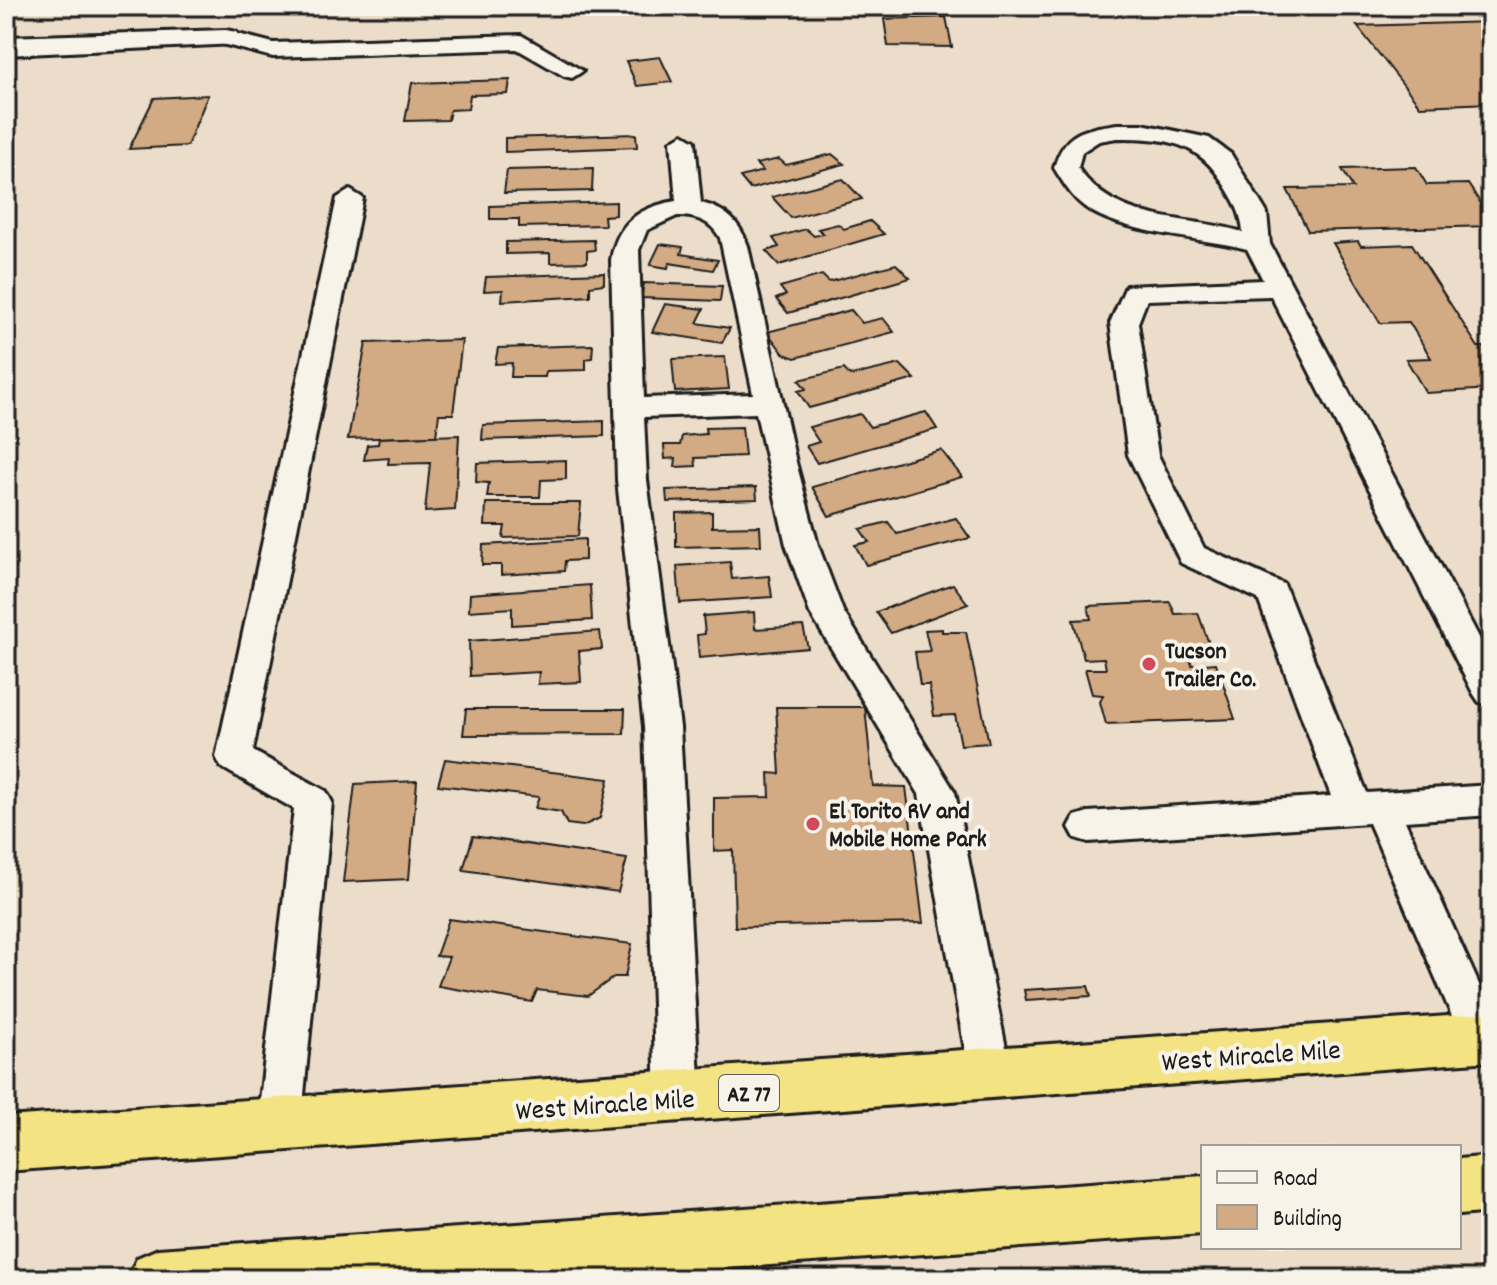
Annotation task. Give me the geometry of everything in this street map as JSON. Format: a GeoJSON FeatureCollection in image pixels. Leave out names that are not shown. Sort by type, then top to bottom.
{"type":"FeatureCollection","features":[{"type":"Feature","properties":{"kind":"highway","name":"West Miracle Mile"},"geometry":{"type":"LineString","coordinates":[[6,1144],[678,1098],[1486,1037]]}},
{"type":"Feature","properties":{"kind":"highway"},"geometry":{"type":"LineString","coordinates":[[1461,1187],[1491,1184]]}},
{"type":"Feature","properties":{"kind":"highway"},"geometry":{"type":"LineString","coordinates":[[158,1279],[1201,1205]]}},
{"type":"Feature","properties":{"kind":"street"},"geometry":{"type":"LineString","coordinates":[[6,46],[226,38]]}},
{"type":"Feature","properties":{"kind":"lane"},"geometry":{"type":"LineString","coordinates":[[226,38],[273,50],[521,42],[572,71]]}},
{"type":"Feature","properties":{"kind":"lane"},"geometry":{"type":"LineString","coordinates":[[1257,244],[1210,231],[1125,217],[1094,204],[1077,190],[1066,168],[1071,149],[1092,135],[1142,131],[1201,143],[1222,159],[1254,213],[1257,244],[1491,693]]}},
{"type":"Feature","properties":{"kind":"lane"},"geometry":{"type":"LineString","coordinates":[[683,141],[689,207]]}},
{"type":"Feature","properties":{"kind":"lane"},"geometry":{"type":"LineString","coordinates":[[279,1126],[313,802],[234,757],[350,198]]}},
{"type":"Feature","properties":{"kind":"lane"},"geometry":{"type":"LineString","coordinates":[[678,1098],[662,727],[632,480],[624,260],[630,235],[642,222],[663,210],[689,207],[710,214],[727,228],[739,257],[802,545],[827,613],[937,792],[990,1073]]}},
{"type":"Feature","properties":{"kind":"lane"},"geometry":{"type":"LineString","coordinates":[[1280,288],[1136,292],[1124,323],[1143,455],[1192,555],[1272,592],[1368,809],[1486,1037]]}},
{"type":"Feature","properties":{"kind":"lane"},"geometry":{"type":"LineString","coordinates":[[629,408],[769,403]]}},
{"type":"Feature","properties":{"kind":"lane"},"geometry":{"type":"LineString","coordinates":[[1088,827],[1491,800]]}},
{"type":"Feature","properties":{"kind":"shaded area"},"geometry":{"type":"Polygon","coordinates":[[[6,6],[1491,6],[1491,1279],[6,1279],[6,6]]]}},
{"type":"Feature","properties":{"kind":"building"},"geometry":{"type":"Polygon","coordinates":[[[946,17],[952,47],[888,46],[884,19],[946,17]]]}},
{"type":"Feature","properties":{"kind":"building"},"geometry":{"type":"Polygon","coordinates":[[[1491,22],[1491,103],[1420,106],[1357,26],[1491,22]]]}},
{"type":"Feature","properties":{"kind":"building"},"geometry":{"type":"Polygon","coordinates":[[[660,57],[672,82],[637,86],[626,61],[660,57]]]}},
{"type":"Feature","properties":{"kind":"building"},"geometry":{"type":"Polygon","coordinates":[[[510,80],[508,94],[470,95],[468,109],[450,110],[448,120],[405,121],[412,83],[510,80]]]}},
{"type":"Feature","properties":{"kind":"building"},"geometry":{"type":"Polygon","coordinates":[[[208,95],[187,146],[129,149],[154,98],[208,95]]]}},
{"type":"Feature","properties":{"kind":"building"},"geometry":{"type":"Polygon","coordinates":[[[636,134],[637,147],[505,152],[505,138],[636,134]]]}},
{"type":"Feature","properties":{"kind":"building"},"geometry":{"type":"Polygon","coordinates":[[[832,154],[844,164],[750,189],[740,177],[763,171],[756,164],[779,159],[786,165],[832,154]]]}},
{"type":"Feature","properties":{"kind":"building"},"geometry":{"type":"Polygon","coordinates":[[[1416,167],[1427,185],[1468,184],[1491,219],[1491,226],[1308,231],[1287,189],[1353,188],[1342,169],[1416,167]]]}},
{"type":"Feature","properties":{"kind":"building"},"geometry":{"type":"Polygon","coordinates":[[[593,168],[592,191],[504,193],[507,170],[593,168]]]}},
{"type":"Feature","properties":{"kind":"building"},"geometry":{"type":"Polygon","coordinates":[[[843,179],[862,199],[791,218],[772,197],[843,179]]]}},
{"type":"Feature","properties":{"kind":"building"},"geometry":{"type":"Polygon","coordinates":[[[616,202],[616,215],[604,216],[605,225],[519,227],[519,219],[490,219],[490,206],[616,202]]]}},
{"type":"Feature","properties":{"kind":"building"},"geometry":{"type":"Polygon","coordinates":[[[870,221],[884,234],[779,265],[766,251],[779,247],[773,238],[806,229],[814,236],[824,234],[818,229],[838,224],[844,229],[870,221]]]}},
{"type":"Feature","properties":{"kind":"building"},"geometry":{"type":"Polygon","coordinates":[[[594,240],[595,250],[587,251],[587,262],[550,263],[550,253],[506,254],[506,242],[594,240]]]}},
{"type":"Feature","properties":{"kind":"building"},"geometry":{"type":"Polygon","coordinates":[[[1358,241],[1361,246],[1412,244],[1478,347],[1491,347],[1491,389],[1426,393],[1406,359],[1431,358],[1409,322],[1380,323],[1333,243],[1358,241]]]}},
{"type":"Feature","properties":{"kind":"building"},"geometry":{"type":"Polygon","coordinates":[[[660,244],[683,247],[681,254],[718,260],[713,270],[669,263],[668,268],[650,265],[660,244]]]}},
{"type":"Feature","properties":{"kind":"building"},"geometry":{"type":"Polygon","coordinates":[[[896,264],[910,278],[788,313],[776,299],[786,295],[780,287],[822,275],[829,282],[896,264]]]}},
{"type":"Feature","properties":{"kind":"building"},"geometry":{"type":"Polygon","coordinates":[[[604,273],[604,284],[590,286],[590,296],[502,301],[503,290],[484,291],[486,277],[604,273]]]}},
{"type":"Feature","properties":{"kind":"building"},"geometry":{"type":"Polygon","coordinates":[[[644,283],[722,286],[720,301],[641,298],[644,283]]]}},
{"type":"Feature","properties":{"kind":"building"},"geometry":{"type":"Polygon","coordinates":[[[665,304],[704,309],[697,323],[730,328],[722,343],[652,332],[665,304]]]}},
{"type":"Feature","properties":{"kind":"building"},"geometry":{"type":"Polygon","coordinates":[[[851,310],[862,323],[883,318],[894,332],[795,358],[784,354],[767,332],[851,310]]]}},
{"type":"Feature","properties":{"kind":"building"},"geometry":{"type":"Polygon","coordinates":[[[462,340],[453,414],[439,414],[436,436],[348,439],[366,343],[462,340]]]}},
{"type":"Feature","properties":{"kind":"building"},"geometry":{"type":"Polygon","coordinates":[[[593,345],[592,358],[586,359],[586,370],[546,371],[545,377],[511,377],[512,363],[495,364],[498,348],[593,345]]]}},
{"type":"Feature","properties":{"kind":"building"},"geometry":{"type":"Polygon","coordinates":[[[725,357],[729,389],[675,392],[672,359],[725,357]]]}},
{"type":"Feature","properties":{"kind":"building"},"geometry":{"type":"Polygon","coordinates":[[[900,364],[915,379],[809,408],[798,391],[806,389],[799,380],[844,369],[850,376],[900,364]]]}},
{"type":"Feature","properties":{"kind":"building"},"geometry":{"type":"Polygon","coordinates":[[[926,412],[937,429],[817,463],[806,446],[819,442],[809,427],[860,414],[870,427],[926,412]]]}},
{"type":"Feature","properties":{"kind":"building"},"geometry":{"type":"Polygon","coordinates":[[[604,421],[604,436],[482,440],[483,425],[604,421]]]}},
{"type":"Feature","properties":{"kind":"building"},"geometry":{"type":"Polygon","coordinates":[[[742,427],[745,456],[695,458],[696,466],[675,467],[676,458],[665,459],[664,445],[680,445],[682,436],[706,434],[705,428],[742,427]]]}},
{"type":"Feature","properties":{"kind":"building"},"geometry":{"type":"Polygon","coordinates":[[[459,435],[455,510],[425,512],[430,463],[388,464],[389,458],[364,460],[367,445],[378,444],[379,438],[459,435]]]}},
{"type":"Feature","properties":{"kind":"building"},"geometry":{"type":"Polygon","coordinates":[[[941,450],[962,477],[829,516],[812,487],[941,450]]]}},
{"type":"Feature","properties":{"kind":"building"},"geometry":{"type":"Polygon","coordinates":[[[566,460],[566,479],[541,480],[540,497],[487,497],[489,483],[476,482],[477,463],[566,460]]]}},
{"type":"Feature","properties":{"kind":"building"},"geometry":{"type":"Polygon","coordinates":[[[756,487],[757,499],[667,502],[666,490],[756,487]]]}},
{"type":"Feature","properties":{"kind":"building"},"geometry":{"type":"Polygon","coordinates":[[[486,503],[581,503],[578,536],[503,538],[505,526],[485,526],[486,503]]]}},
{"type":"Feature","properties":{"kind":"building"},"geometry":{"type":"Polygon","coordinates":[[[712,512],[712,527],[760,526],[761,545],[676,547],[676,513],[712,512]]]}},
{"type":"Feature","properties":{"kind":"building"},"geometry":{"type":"Polygon","coordinates":[[[956,518],[970,538],[866,565],[855,545],[869,542],[860,529],[888,522],[897,534],[956,518]]]}},
{"type":"Feature","properties":{"kind":"building"},"geometry":{"type":"Polygon","coordinates":[[[585,539],[585,560],[565,561],[564,571],[501,575],[501,565],[482,565],[483,545],[585,539]]]}},
{"type":"Feature","properties":{"kind":"building"},"geometry":{"type":"Polygon","coordinates":[[[730,562],[732,579],[769,576],[772,597],[680,603],[677,566],[730,562]]]}},
{"type":"Feature","properties":{"kind":"building"},"geometry":{"type":"Polygon","coordinates":[[[953,584],[968,604],[891,633],[876,612],[953,584]]]}},
{"type":"Feature","properties":{"kind":"building"},"geometry":{"type":"Polygon","coordinates":[[[590,585],[592,620],[512,625],[512,608],[469,611],[470,594],[590,585]]]}},
{"type":"Feature","properties":{"kind":"building","name":"Tucson Trailer Co."},"geometry":{"type":"Polygon","coordinates":[[[1170,602],[1175,614],[1198,613],[1212,652],[1188,653],[1192,665],[1216,663],[1235,719],[1106,724],[1100,702],[1103,695],[1092,694],[1085,669],[1106,669],[1104,658],[1084,659],[1073,620],[1091,619],[1088,606],[1170,602]]]}},
{"type":"Feature","properties":{"kind":"building"},"geometry":{"type":"Polygon","coordinates":[[[754,612],[755,629],[803,626],[808,648],[699,658],[697,635],[705,634],[703,616],[754,612]]]}},
{"type":"Feature","properties":{"kind":"building"},"geometry":{"type":"Polygon","coordinates":[[[942,629],[942,632],[966,632],[989,743],[961,745],[955,715],[934,716],[929,685],[920,685],[915,652],[930,651],[925,630],[942,629]]]}},
{"type":"Feature","properties":{"kind":"building"},"geometry":{"type":"Polygon","coordinates":[[[600,631],[602,649],[579,651],[581,682],[538,684],[539,672],[470,676],[469,641],[600,631]]]}},
{"type":"Feature","properties":{"kind":"building","name":"El Torito RV and Mobile Home Park"},"geometry":{"type":"Polygon","coordinates":[[[776,707],[865,707],[873,786],[906,787],[923,923],[735,927],[733,850],[714,851],[714,798],[770,797],[769,773],[780,774],[776,707]]]}},
{"type":"Feature","properties":{"kind":"building"},"geometry":{"type":"Polygon","coordinates":[[[466,709],[625,709],[624,734],[463,735],[466,709]]]}},
{"type":"Feature","properties":{"kind":"building"},"geometry":{"type":"Polygon","coordinates":[[[445,759],[609,779],[600,818],[583,826],[567,824],[561,812],[535,808],[539,797],[438,785],[445,759]]]}},
{"type":"Feature","properties":{"kind":"building"},"geometry":{"type":"Polygon","coordinates":[[[417,781],[409,879],[343,882],[355,784],[417,781]]]}},
{"type":"Feature","properties":{"kind":"building"},"geometry":{"type":"Polygon","coordinates":[[[473,836],[627,859],[618,892],[463,870],[473,836]]]}},
{"type":"Feature","properties":{"kind":"building"},"geometry":{"type":"Polygon","coordinates":[[[449,919],[632,944],[625,977],[614,977],[588,996],[537,990],[532,1002],[438,986],[449,957],[436,956],[449,919]]]}},
{"type":"Feature","properties":{"kind":"building"},"geometry":{"type":"Polygon","coordinates":[[[1088,986],[1091,996],[1026,1000],[1024,990],[1088,986]]]}},
{"type":"Feature","properties":{"kind":"place","name":"Tucson Trailer Co."},"geometry":{"type":"Point","coordinates":[1149,664]}},
{"type":"Feature","properties":{"kind":"place","name":"El Torito RV and Mobile Home Park"},"geometry":{"type":"Point","coordinates":[813,824]}}]}
